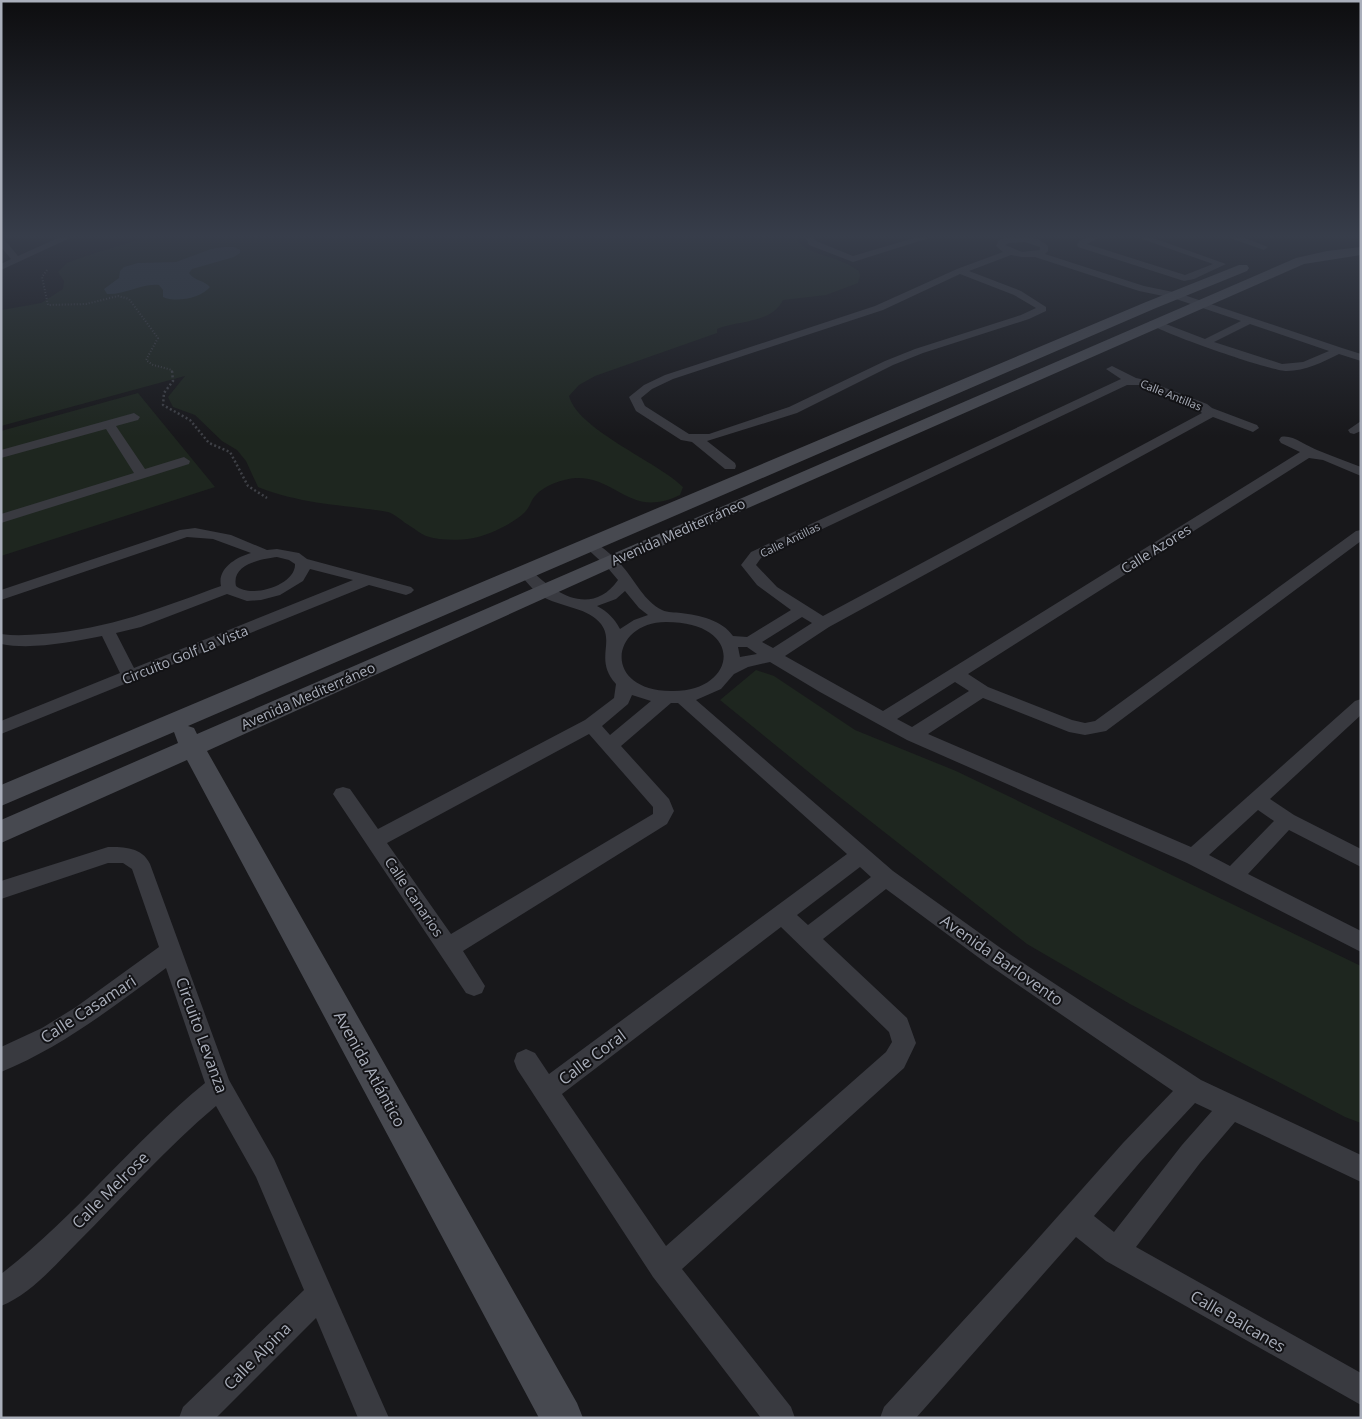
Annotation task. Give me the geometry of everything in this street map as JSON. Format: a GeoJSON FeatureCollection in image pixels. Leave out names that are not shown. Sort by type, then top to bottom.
{"type":"FeatureCollection","features":[{"type":"Feature","properties":{"kind":"street"},"geometry":{"type":"LineString","coordinates":[[730,466],[696,440],[685,437],[640,408],[635,397],[648,387],[669,377],[887,304]]}},
{"type":"Feature","properties":{"kind":"street"},"geometry":{"type":"LineString","coordinates":[[696,440],[770,419],[828,394],[897,360],[963,336],[1025,317],[1042,309],[1039,304]]}},
{"type":"Feature","properties":{"kind":"street","name":"Avenida Mediterráneo"},"geometry":{"type":"LineString","coordinates":[[1,832],[185,734],[525,572],[589,544],[1177,304]]}},
{"type":"Feature","properties":{"kind":"street","name":"Avenida Mediterráneo"},"geometry":{"type":"LineString","coordinates":[[1,796],[185,734],[545,591],[1154,324],[1179,304]]}},
{"type":"Feature","properties":{"kind":"street"},"geometry":{"type":"LineString","coordinates":[[1187,304],[1238,326],[1361,367]]}},
{"type":"Feature","properties":{"kind":"street"},"geometry":{"type":"LineString","coordinates":[[1190,304],[1250,320],[1361,358]]}},
{"type":"Feature","properties":{"kind":"street"},"geometry":{"type":"LineString","coordinates":[[1206,342],[1250,320]]}},
{"type":"Feature","properties":{"kind":"street"},"geometry":{"type":"LineString","coordinates":[[1154,324],[1274,366],[1286,368],[1328,356],[1338,350]]}},
{"type":"Feature","properties":{"kind":"street"},"geometry":{"type":"LineString","coordinates":[[1291,344],[1303,338]]}},
{"type":"Feature","properties":{"kind":"street"},"geometry":{"type":"LineString","coordinates":[[1112,369],[1132,380]]}},
{"type":"Feature","properties":{"kind":"street","name":"Calle Antillas"},"geometry":{"type":"LineString","coordinates":[[772,655],[823,623],[1208,415],[1208,411],[1203,407],[1142,382],[1125,381],[756,555],[748,565],[753,575],[823,623]]}},
{"type":"Feature","properties":{"kind":"street"},"geometry":{"type":"LineString","coordinates":[[1208,411],[1253,428]]}},
{"type":"Feature","properties":{"kind":"street"},"geometry":{"type":"LineString","coordinates":[[1,454],[134,417]]}},
{"type":"Feature","properties":{"kind":"street"},"geometry":{"type":"LineString","coordinates":[[109,424],[142,475]]}},
{"type":"Feature","properties":{"kind":"street"},"geometry":{"type":"LineString","coordinates":[[1285,440],[1314,454],[1361,472]]}},
{"type":"Feature","properties":{"kind":"street","name":"Calle Azores"},"geometry":{"type":"LineString","coordinates":[[884,719],[1306,454],[1314,454]]}},
{"type":"Feature","properties":{"kind":"street"},"geometry":{"type":"LineString","coordinates":[[1,519],[184,461]]}},
{"type":"Feature","properties":{"kind":"street"},"geometry":{"type":"LineString","coordinates":[[1,595],[185,533],[210,532],[265,554]]}},
{"type":"Feature","properties":{"kind":"street"},"geometry":{"type":"LineString","coordinates":[[956,674],[982,691],[1069,726],[1085,729],[1100,726],[1361,534]]}},
{"type":"Feature","properties":{"kind":"street"},"geometry":{"type":"LineString","coordinates":[[589,544],[618,570],[647,609],[656,615],[691,618],[703,622],[722,633],[732,650],[733,660],[730,670]]}},
{"type":"Feature","properties":{"kind":"street"},"geometry":{"type":"LineString","coordinates":[[301,562],[303,569],[300,576],[293,583],[271,594],[246,596],[236,593],[229,588],[227,582],[228,575],[234,568],[248,559],[265,554],[287,554],[301,562],[406,590]]}},
{"type":"Feature","properties":{"kind":"street"},"geometry":{"type":"LineString","coordinates":[[525,572],[553,596],[600,614],[611,624],[615,671],[625,683],[644,693],[674,697],[699,693],[712,687],[738,663],[772,655]]}},
{"type":"Feature","properties":{"kind":"street","name":"Circuito Golf La Vista"},"geometry":{"type":"LineString","coordinates":[[1,728],[367,580]]}},
{"type":"Feature","properties":{"kind":"street"},"geometry":{"type":"LineString","coordinates":[[576,604],[607,600],[615,594],[625,581]]}},
{"type":"Feature","properties":{"kind":"street"},"geometry":{"type":"LineString","coordinates":[[5,641],[70,637],[107,630],[135,623],[229,588]]}},
{"type":"Feature","properties":{"kind":"street"},"geometry":{"type":"LineString","coordinates":[[750,642],[803,610]]}},
{"type":"Feature","properties":{"kind":"street"},"geometry":{"type":"LineString","coordinates":[[614,645],[620,637],[633,627],[646,621],[666,617]]}},
{"type":"Feature","properties":{"kind":"street"},"geometry":{"type":"LineString","coordinates":[[107,630],[130,677]]}},
{"type":"Feature","properties":{"kind":"street"},"geometry":{"type":"LineString","coordinates":[[728,641],[750,642],[826,688],[913,735],[1194,857],[1361,942]]}},
{"type":"Feature","properties":{"kind":"street"},"geometry":{"type":"LineString","coordinates":[[375,840],[591,724],[611,711],[622,700],[625,683]]}},
{"type":"Feature","properties":{"kind":"street"},"geometry":{"type":"LineString","coordinates":[[913,735],[982,691]]}},
{"type":"Feature","properties":{"kind":"street"},"geometry":{"type":"LineString","coordinates":[[610,745],[674,697]]}},
{"type":"Feature","properties":{"kind":"street","name":"Avenida Barlovento"},"geometry":{"type":"LineString","coordinates":[[674,697],[886,876],[994,956],[1192,1089],[1361,1169]]}},
{"type":"Feature","properties":{"kind":"street"},"geometry":{"type":"LineString","coordinates":[[1194,857],[1361,705]]}},
{"type":"Feature","properties":{"kind":"street","name":"Calle Canarios"},"geometry":{"type":"LineString","coordinates":[[343,794],[448,948],[660,819],[664,811],[662,804],[591,724]]}},
{"type":"Feature","properties":{"kind":"street","name":"Avenida Atlántico"},"geometry":{"type":"LineString","coordinates":[[185,734],[562,1418]]}},
{"type":"Feature","properties":{"kind":"street"},"geometry":{"type":"LineString","coordinates":[[1256,799],[1287,820],[1361,859]]}},
{"type":"Feature","properties":{"kind":"street"},"geometry":{"type":"LineString","coordinates":[[1233,876],[1287,820]]}},
{"type":"Feature","properties":{"kind":"street","name":"Circuito Levanza"},"geometry":{"type":"LineString","coordinates":[[1,890],[108,855],[127,855],[140,864],[219,1087],[265,1168],[374,1418]]}},
{"type":"Feature","properties":{"kind":"street","name":"Calle Coral"},"geometry":{"type":"LineString","coordinates":[[780,1418],[663,1267],[546,1091],[861,855]]}},
{"type":"Feature","properties":{"kind":"street"},"geometry":{"type":"LineString","coordinates":[[808,938],[886,876]]}},
{"type":"Feature","properties":{"kind":"street"},"geometry":{"type":"LineString","coordinates":[[663,1267],[895,1060],[904,1043],[899,1026],[782,914]]}},
{"type":"Feature","properties":{"kind":"street"},"geometry":{"type":"LineString","coordinates":[[448,948],[474,986]]}},
{"type":"Feature","properties":{"kind":"street","name":"Calle Casamari"},"geometry":{"type":"LineString","coordinates":[[1,1060],[50,1036],[84,1015],[171,952]]}},
{"type":"Feature","properties":{"kind":"street"},"geometry":{"type":"LineString","coordinates":[[526,1061],[546,1091]]}},
{"type":"Feature","properties":{"kind":"street","name":"Calle Melrose"},"geometry":{"type":"LineString","coordinates":[[1,1292],[15,1282],[68,1233],[182,1117],[219,1087]]}},
{"type":"Feature","properties":{"kind":"street"},"geometry":{"type":"LineString","coordinates":[[895,1418],[1132,1152],[1192,1089]]}},
{"type":"Feature","properties":{"kind":"street"},"geometry":{"type":"LineString","coordinates":[[1116,1251],[1191,1154],[1231,1108]]}},
{"type":"Feature","properties":{"kind":"street","name":"Calle Balcanes"},"geometry":{"type":"LineString","coordinates":[[1074,1218],[1116,1251],[1361,1390]]}},
{"type":"Feature","properties":{"kind":"street","name":"Calle Alpina"},"geometry":{"type":"LineString","coordinates":[[194,1418],[320,1294]]}},
{"type":"Feature","properties":{"kind":"path"},"geometry":{"type":"LineString","coordinates":[[134,304],[158,338],[146,360],[153,365],[172,370],[173,381],[164,394],[163,405],[176,414],[190,420],[209,443],[230,452],[248,486],[267,498]]}},
{"type":"Feature","properties":{"kind":"shaded area"},"geometry":{"type":"Polygon","coordinates":[[[34,304],[780,304],[778,308],[763,317],[717,329],[717,333],[595,376],[579,385],[569,396],[575,409],[602,433],[671,477],[683,487],[680,495],[663,501],[649,502],[636,500],[590,479],[576,478],[560,481],[539,492],[525,512],[504,527],[475,538],[450,540],[426,536],[388,512],[307,501],[258,487],[246,461],[237,450],[222,441],[195,415],[173,407],[168,397],[185,376],[1,426],[2,310],[34,304]]]}},
{"type":"Feature","properties":{"kind":"shaded area"},"geometry":{"type":"Polygon","coordinates":[[[138,393],[215,487],[1,556],[1,431],[138,393]]]}},
{"type":"Feature","properties":{"kind":"shaded area"},"geometry":{"type":"Polygon","coordinates":[[[756,670],[774,676],[855,730],[956,771],[1361,966],[1361,1123],[1345,1117],[1130,1004],[1027,944],[832,791],[720,700],[756,670]]]}}]}
